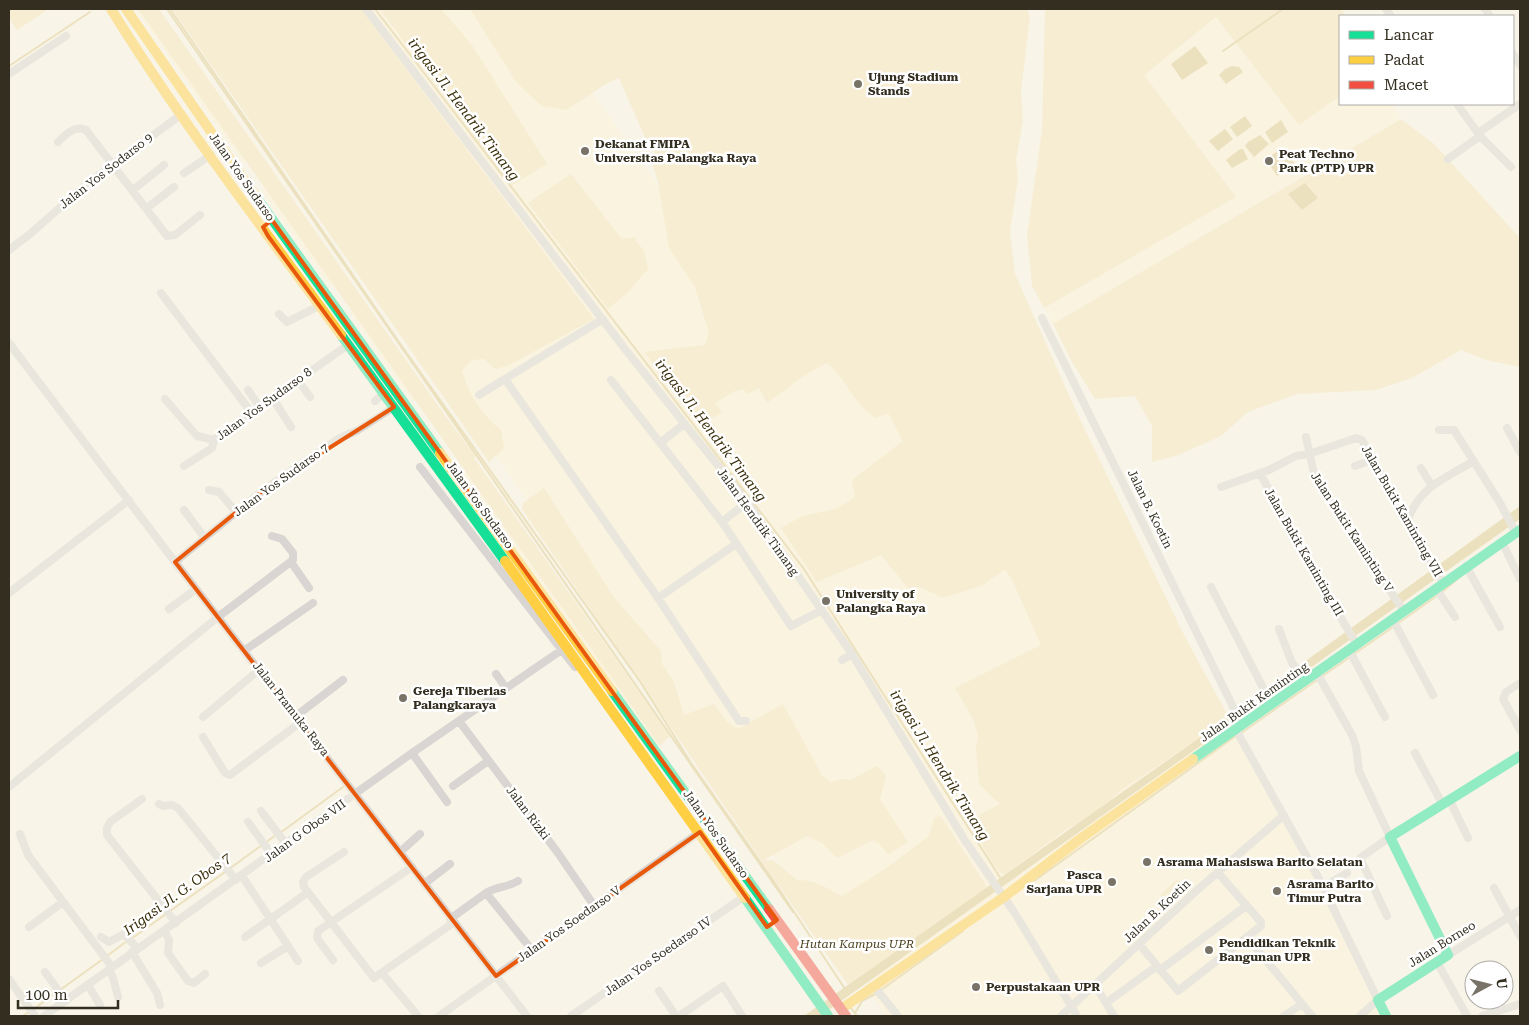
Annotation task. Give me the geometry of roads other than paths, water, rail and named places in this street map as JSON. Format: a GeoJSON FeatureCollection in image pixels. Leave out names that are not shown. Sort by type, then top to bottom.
{"type":"FeatureCollection","features":[{"type":"Feature","properties":{"kind":"main road","name":"Jalan Yos Sudarso"},"geometry":{"type":"LineString","coordinates":[[110,9],[211,155],[664,781],[828,1015]]}},
{"type":"Feature","properties":{"kind":"main road","name":"Jalan Yos Sudarso"},"geometry":{"type":"LineString","coordinates":[[126,9],[272,220],[843,1009]]}},
{"type":"Feature","properties":{"kind":"main road"},"geometry":{"type":"LineString","coordinates":[[263,227],[272,220]]}},
{"type":"Feature","properties":{"kind":"main road"},"geometry":{"type":"LineString","coordinates":[[480,528],[489,520]]}},
{"type":"Feature","properties":{"kind":"main road","name":"Jalan Bukit Keminting"},"geometry":{"type":"LineString","coordinates":[[843,1009],[999,892],[1080,839],[1239,725],[1270,702],[1301,675],[1317,673],[1353,644],[1393,620],[1402,608],[1502,542],[1516,529]]}},
{"type":"Feature","properties":{"kind":"main road"},"geometry":{"type":"LineString","coordinates":[[649,761],[659,754]]}},
{"type":"Feature","properties":{"kind":"main road"},"geometry":{"type":"LineString","coordinates":[[1448,955],[1390,837],[1520,756]]}},
{"type":"Feature","properties":{"kind":"main road"},"geometry":{"type":"LineString","coordinates":[[767,928],[778,920]]}},
{"type":"Feature","properties":{"kind":"main road","name":"Jalan Borneo"},"geometry":{"type":"LineString","coordinates":[[1378,1000],[1448,955]]}},
{"type":"Feature","properties":{"kind":"main road"},"geometry":{"type":"LineString","coordinates":[[1378,1000],[1386,1016]]}},
{"type":"Feature","properties":{"kind":"street","name":"Jalan Hendrik Timang"},"geometry":{"type":"LineString","coordinates":[[366,9],[684,424],[747,502],[852,654],[1077,1016]]}},
{"type":"Feature","properties":{"kind":"street"},"geometry":{"type":"LineString","coordinates":[[9,74],[66,36]]}},
{"type":"Feature","properties":{"kind":"street"},"geometry":{"type":"LineString","coordinates":[[1448,159],[1520,104]]}},
{"type":"Feature","properties":{"kind":"street"},"geometry":{"type":"LineString","coordinates":[[1458,105],[1479,135],[1511,167]]}},
{"type":"Feature","properties":{"kind":"street","name":"Jalan Yos Sodarso 9"},"geometry":{"type":"LineString","coordinates":[[9,250],[88,183],[182,114]]}},
{"type":"Feature","properties":{"kind":"street"},"geometry":{"type":"LineString","coordinates":[[58,142],[74,130],[84,128],[167,236],[171,237],[200,215]]}},
{"type":"Feature","properties":{"kind":"street"},"geometry":{"type":"LineString","coordinates":[[184,173],[211,155]]}},
{"type":"Feature","properties":{"kind":"street"},"geometry":{"type":"LineString","coordinates":[[133,190],[164,165]]}},
{"type":"Feature","properties":{"kind":"street"},"geometry":{"type":"LineString","coordinates":[[147,208],[174,187]]}},
{"type":"Feature","properties":{"kind":"street"},"geometry":{"type":"LineString","coordinates":[[161,292],[251,412]]}},
{"type":"Feature","properties":{"kind":"street"},"geometry":{"type":"LineString","coordinates":[[279,314],[284,322],[290,322],[319,306]]}},
{"type":"Feature","properties":{"kind":"street","name":"Jalan B. Koetin"},"geometry":{"type":"LineString","coordinates":[[1042,318],[1234,711],[1239,725]]}},
{"type":"Feature","properties":{"kind":"street"},"geometry":{"type":"LineString","coordinates":[[479,395],[603,319]]}},
{"type":"Feature","properties":{"kind":"street"},"geometry":{"type":"LineString","coordinates":[[9,343],[218,617]]}},
{"type":"Feature","properties":{"kind":"street","name":"Jalan Yos Sudarso 8"},"geometry":{"type":"LineString","coordinates":[[184,466],[212,448],[214,440],[259,406],[348,345]]}},
{"type":"Feature","properties":{"kind":"street"},"geometry":{"type":"LineString","coordinates":[[297,379],[310,397]]}},
{"type":"Feature","properties":{"kind":"street"},"geometry":{"type":"LineString","coordinates":[[505,379],[658,598],[739,721],[746,721]]}},
{"type":"Feature","properties":{"kind":"street"},"geometry":{"type":"LineString","coordinates":[[611,380],[722,522],[791,626],[822,610]]}},
{"type":"Feature","properties":{"kind":"street"},"geometry":{"type":"LineString","coordinates":[[248,390],[259,406]]}},
{"type":"Feature","properties":{"kind":"street"},"geometry":{"type":"LineString","coordinates":[[375,402],[384,393]]}},
{"type":"Feature","properties":{"kind":"street"},"geometry":{"type":"LineString","coordinates":[[272,397],[291,427]]}},
{"type":"Feature","properties":{"kind":"street"},"geometry":{"type":"LineString","coordinates":[[165,399],[197,436],[214,440]]}},
{"type":"Feature","properties":{"kind":"street","name":"Jalan Yos Sudarso 7"},"geometry":{"type":"LineString","coordinates":[[175,562],[266,488],[338,439],[358,430],[394,407]]}},
{"type":"Feature","properties":{"kind":"street"},"geometry":{"type":"LineString","coordinates":[[660,443],[684,424]]}},
{"type":"Feature","properties":{"kind":"street"},"geometry":{"type":"LineString","coordinates":[[1507,428],[1520,452]]}},
{"type":"Feature","properties":{"kind":"street"},"geometry":{"type":"LineString","coordinates":[[1439,430],[1454,430],[1516,529]]}},
{"type":"Feature","properties":{"kind":"street","name":"Jalan Bukit Kaminting V"},"geometry":{"type":"LineString","coordinates":[[1306,437],[1314,474],[1402,608]]}},
{"type":"Feature","properties":{"kind":"street","name":"Jalan Bukit Kaminting VII"},"geometry":{"type":"LineString","coordinates":[[1221,486],[1260,474],[1296,456],[1309,454],[1356,438],[1362,440],[1408,519],[1434,569],[1454,617]]}},
{"type":"Feature","properties":{"kind":"street"},"geometry":{"type":"LineString","coordinates":[[1355,466],[1372,460]]}},
{"type":"Feature","properties":{"kind":"street"},"geometry":{"type":"LineString","coordinates":[[1408,519],[1419,497],[1432,486],[1474,461]]}},
{"type":"Feature","properties":{"kind":"street"},"geometry":{"type":"LineString","coordinates":[[420,467],[664,781]]}},
{"type":"Feature","properties":{"kind":"street"},"geometry":{"type":"LineString","coordinates":[[1421,468],[1432,486]]}},
{"type":"Feature","properties":{"kind":"street","name":"Jalan Bukit Kaminting III"},"geometry":{"type":"LineString","coordinates":[[1260,474],[1303,554],[1349,630],[1353,644],[1385,717]]}},
{"type":"Feature","properties":{"kind":"street"},"geometry":{"type":"LineString","coordinates":[[210,490],[220,492],[236,512]]}},
{"type":"Feature","properties":{"kind":"street"},"geometry":{"type":"LineString","coordinates":[[9,593],[129,500]]}},
{"type":"Feature","properties":{"kind":"street"},"geometry":{"type":"LineString","coordinates":[[722,522],[747,502]]}},
{"type":"Feature","properties":{"kind":"street"},"geometry":{"type":"LineString","coordinates":[[184,510],[204,537]]}},
{"type":"Feature","properties":{"kind":"street"},"geometry":{"type":"LineString","coordinates":[[9,786],[218,617],[291,562],[294,557],[293,553],[282,539],[272,536]]}},
{"type":"Feature","properties":{"kind":"street"},"geometry":{"type":"LineString","coordinates":[[1502,542],[1520,579]]}},
{"type":"Feature","properties":{"kind":"street"},"geometry":{"type":"LineString","coordinates":[[658,598],[736,544]]}},
{"type":"Feature","properties":{"kind":"street"},"geometry":{"type":"LineString","coordinates":[[291,562],[309,588]]}},
{"type":"Feature","properties":{"kind":"street"},"geometry":{"type":"LineString","coordinates":[[1466,566],[1500,627]]}},
{"type":"Feature","properties":{"kind":"street"},"geometry":{"type":"LineString","coordinates":[[1211,587],[1270,702]]}},
{"type":"Feature","properties":{"kind":"street"},"geometry":{"type":"LineString","coordinates":[[168,609],[196,589]]}},
{"type":"Feature","properties":{"kind":"street"},"geometry":{"type":"LineString","coordinates":[[245,650],[313,603]]}},
{"type":"Feature","properties":{"kind":"street","name":"Jalan Pramuka Raya"},"geometry":{"type":"LineString","coordinates":[[218,617],[357,794],[452,921],[528,1016]]}},
{"type":"Feature","properties":{"kind":"street"},"geometry":{"type":"LineString","coordinates":[[1393,620],[1434,695]]}},
{"type":"Feature","properties":{"kind":"street"},"geometry":{"type":"LineString","coordinates":[[1279,629],[1292,662],[1301,675]]}},
{"type":"Feature","properties":{"kind":"street","name":"Jalan G Obos VII"},"geometry":{"type":"LineString","coordinates":[[44,1016],[272,855],[412,753],[566,647]]}},
{"type":"Feature","properties":{"kind":"street"},"geometry":{"type":"LineString","coordinates":[[842,660],[852,654]]}},
{"type":"Feature","properties":{"kind":"street"},"geometry":{"type":"LineString","coordinates":[[203,717],[260,669]]}},
{"type":"Feature","properties":{"kind":"street"},"geometry":{"type":"LineString","coordinates":[[1317,673],[1352,735],[1356,746],[1359,771],[1390,837],[1360,858],[1387,916]]}},
{"type":"Feature","properties":{"kind":"street"},"geometry":{"type":"LineString","coordinates":[[496,674],[506,688]]}},
{"type":"Feature","properties":{"kind":"street"},"geometry":{"type":"LineString","coordinates":[[203,738],[225,772],[230,775],[299,719],[343,680]]}},
{"type":"Feature","properties":{"kind":"street"},"geometry":{"type":"LineString","coordinates":[[1520,683],[1506,692],[1503,698],[1520,730]]}},
{"type":"Feature","properties":{"kind":"street","name":"Jalan Rizki"},"geometry":{"type":"LineString","coordinates":[[459,720],[595,906]]}},
{"type":"Feature","properties":{"kind":"street"},"geometry":{"type":"LineString","coordinates":[[1239,725],[1323,887],[1378,1000],[1360,1016]]}},
{"type":"Feature","properties":{"kind":"street"},"geometry":{"type":"LineString","coordinates":[[412,753],[447,802]]}},
{"type":"Feature","properties":{"kind":"street"},"geometry":{"type":"LineString","coordinates":[[1415,753],[1468,838]]}},
{"type":"Feature","properties":{"kind":"street"},"geometry":{"type":"LineString","coordinates":[[453,786],[488,761]]}},
{"type":"Feature","properties":{"kind":"street"},"geometry":{"type":"LineString","coordinates":[[142,799],[110,822],[107,828],[107,835],[176,923]]}},
{"type":"Feature","properties":{"kind":"street"},"geometry":{"type":"LineString","coordinates":[[158,804],[162,806],[172,805],[178,808],[239,878],[298,961]]}},
{"type":"Feature","properties":{"kind":"street"},"geometry":{"type":"LineString","coordinates":[[261,811],[286,844]]}},
{"type":"Feature","properties":{"kind":"street","name":"Jalan B. Koetin"},"geometry":{"type":"LineString","coordinates":[[1061,1016],[1284,815]]}},
{"type":"Feature","properties":{"kind":"street"},"geometry":{"type":"LineString","coordinates":[[248,822],[272,855]]}},
{"type":"Feature","properties":{"kind":"street","name":"Jalan Yos Soedarso V"},"geometry":{"type":"LineString","coordinates":[[439,1016],[700,832]]}},
{"type":"Feature","properties":{"kind":"street"},"geometry":{"type":"LineString","coordinates":[[20,834],[28,855],[110,968],[118,997]]}},
{"type":"Feature","properties":{"kind":"street"},"geometry":{"type":"LineString","coordinates":[[400,852],[420,834]]}},
{"type":"Feature","properties":{"kind":"street"},"geometry":{"type":"LineString","coordinates":[[344,852],[304,879],[303,885],[307,893],[374,978],[452,921],[486,893],[498,886],[518,881]]}},
{"type":"Feature","properties":{"kind":"street"},"geometry":{"type":"LineString","coordinates":[[424,884],[450,864]]}},
{"type":"Feature","properties":{"kind":"street"},"geometry":{"type":"LineString","coordinates":[[333,960],[317,936],[318,931],[412,868]]}},
{"type":"Feature","properties":{"kind":"street"},"geometry":{"type":"LineString","coordinates":[[1139,944],[1176,991],[1181,990],[1262,924],[1218,873]]}},
{"type":"Feature","properties":{"kind":"street"},"geometry":{"type":"LineString","coordinates":[[1323,887],[1347,873]]}},
{"type":"Feature","properties":{"kind":"street"},"geometry":{"type":"LineString","coordinates":[[1494,888],[1520,936]]}},
{"type":"Feature","properties":{"kind":"street"},"geometry":{"type":"LineString","coordinates":[[245,937],[307,893]]}},
{"type":"Feature","properties":{"kind":"street"},"geometry":{"type":"LineString","coordinates":[[486,893],[532,950]]}},
{"type":"Feature","properties":{"kind":"street","name":"Jalan Yos Soedarso IV"},"geometry":{"type":"LineString","coordinates":[[571,1016],[745,896]]}},
{"type":"Feature","properties":{"kind":"street"},"geometry":{"type":"LineString","coordinates":[[29,927],[63,902]]}},
{"type":"Feature","properties":{"kind":"street"},"geometry":{"type":"LineString","coordinates":[[1106,1003],[1246,906]]}},
{"type":"Feature","properties":{"kind":"street","name":"Jalan Borneo"},"geometry":{"type":"LineString","coordinates":[[1448,955],[1520,910]]}},
{"type":"Feature","properties":{"kind":"street"},"geometry":{"type":"LineString","coordinates":[[165,931],[169,940],[168,953],[188,982],[194,983],[205,974]]}},
{"type":"Feature","properties":{"kind":"street"},"geometry":{"type":"LineString","coordinates":[[101,937],[108,942],[122,934],[126,934],[157,993],[160,1005]]}},
{"type":"Feature","properties":{"kind":"street"},"geometry":{"type":"LineString","coordinates":[[1247,936],[1312,1016]]}},
{"type":"Feature","properties":{"kind":"street"},"geometry":{"type":"LineString","coordinates":[[261,963],[288,946]]}},
{"type":"Feature","properties":{"kind":"street"},"geometry":{"type":"LineString","coordinates":[[1437,962],[1467,1016]]}},
{"type":"Feature","properties":{"kind":"street"},"geometry":{"type":"LineString","coordinates":[[45,972],[66,1001]]}},
{"type":"Feature","properties":{"kind":"street"},"geometry":{"type":"LineString","coordinates":[[382,973],[418,1016]]}},
{"type":"Feature","properties":{"kind":"street"},"geometry":{"type":"LineString","coordinates":[[9,979],[35,1016]]}},
{"type":"Feature","properties":{"kind":"street"},"geometry":{"type":"LineString","coordinates":[[88,985],[100,1005]]}},
{"type":"Feature","properties":{"kind":"street"},"geometry":{"type":"LineString","coordinates":[[1095,985],[1114,1016]]}},
{"type":"Feature","properties":{"kind":"street"},"geometry":{"type":"LineString","coordinates":[[659,991],[678,1016],[723,986],[742,1016]]}},
{"type":"Feature","properties":{"kind":"street"},"geometry":{"type":"LineString","coordinates":[[874,986],[898,1016]]}},
{"type":"Feature","properties":{"kind":"street"},"geometry":{"type":"LineString","coordinates":[[1284,1016],[1302,1004]]}},
{"type":"Feature","properties":{"kind":"street"},"geometry":{"type":"LineString","coordinates":[[1482,1016],[1520,1004]]}},
{"type":"Feature","properties":{"kind":"waterway"},"geometry":{"type":"LineString","coordinates":[[167,9],[793,912]]}},
{"type":"Feature","properties":{"kind":"waterway"},"geometry":{"type":"LineString","coordinates":[[170,9],[401,345],[641,683],[691,763],[773,880],[845,989]]}},
{"type":"Feature","properties":{"kind":"waterway","name":"irigasi Jl. Hendrik Timang"},"geometry":{"type":"LineString","coordinates":[[375,9],[804,569],[1001,879]]}},
{"type":"Feature","properties":{"kind":"waterway"},"geometry":{"type":"LineString","coordinates":[[1223,51],[1283,9]]}},
{"type":"Feature","properties":{"kind":"waterway"},"geometry":{"type":"LineString","coordinates":[[9,66],[90,12]]}},
{"type":"Feature","properties":{"kind":"waterway"},"geometry":{"type":"LineString","coordinates":[[1442,592],[1467,571]]}},
{"type":"Feature","properties":{"kind":"waterway"},"geometry":{"type":"LineString","coordinates":[[1397,624],[1438,595]]}},
{"type":"Feature","properties":{"kind":"waterway"},"geometry":{"type":"LineString","coordinates":[[1354,654],[1393,627]]}},
{"type":"Feature","properties":{"kind":"waterway"},"geometry":{"type":"LineString","coordinates":[[1321,677],[1350,657]]}},
{"type":"Feature","properties":{"kind":"waterway"},"geometry":{"type":"LineString","coordinates":[[1241,733],[1317,680]]}},
{"type":"Feature","properties":{"kind":"waterway"},"geometry":{"type":"LineString","coordinates":[[1034,881],[1237,735]]}},
{"type":"Feature","properties":{"kind":"waterway","name":"Irigasi Jl. G. Obos 7"},"geometry":{"type":"LineString","coordinates":[[280,833],[343,787]]}},
{"type":"Feature","properties":{"kind":"waterway","name":"Irigasi Jl. G. Obos 7"},"geometry":{"type":"LineString","coordinates":[[265,843],[276,835]]}},
{"type":"Feature","properties":{"kind":"waterway","name":"Irigasi Jl. G. Obos 7"},"geometry":{"type":"LineString","coordinates":[[229,869],[262,845]]}},
{"type":"Feature","properties":{"kind":"waterway","name":"Irigasi Jl. G. Obos 7"},"geometry":{"type":"LineString","coordinates":[[170,911],[225,872]]}},
{"type":"Feature","properties":{"kind":"waterway","name":"Irigasi Jl. G. Obos 7"},"geometry":{"type":"LineString","coordinates":[[131,939],[166,914]]}},
{"type":"Feature","properties":{"kind":"waterway"},"geometry":{"type":"LineString","coordinates":[[881,990],[963,931]]}},
{"type":"Feature","properties":{"kind":"waterway","name":"Irigasi Jl. G. Obos 7"},"geometry":{"type":"LineString","coordinates":[[107,956],[127,941]]}},
{"type":"Feature","properties":{"kind":"waterway","name":"Irigasi Jl. G. Obos 7"},"geometry":{"type":"LineString","coordinates":[[60,990],[103,959]]}},
{"type":"Feature","properties":{"kind":"waterway","name":"Irigasi Jl. G. Obos 7"},"geometry":{"type":"LineString","coordinates":[[34,1009],[56,992]]}},
{"type":"Feature","properties":{"kind":"waterway"},"geometry":{"type":"LineString","coordinates":[[855,1013],[862,1001],[877,993]]}},
{"type":"Feature","properties":{"kind":"waterway"},"geometry":{"type":"LineString","coordinates":[[851,1008],[857,1016]]}},
{"type":"Feature","properties":{"kind":"waterway","name":"Irigasi Jl. G. Obos 7"},"geometry":{"type":"LineString","coordinates":[[23,1016],[30,1011]]}},
{"type":"Feature","properties":{"kind":"place","name":"Ujung Stadium Stands"},"geometry":{"type":"Point","coordinates":[858,84]}},
{"type":"Feature","properties":{"kind":"place","name":"Dekanat FMIPA Universitas Palangka Raya"},"geometry":{"type":"Point","coordinates":[585,151]}},
{"type":"Feature","properties":{"kind":"place","name":"Peat Techno Park (PTP) UPR"},"geometry":{"type":"Point","coordinates":[1269,161]}},
{"type":"Feature","properties":{"kind":"place","name":"University of Palangka Raya"},"geometry":{"type":"Point","coordinates":[826,601]}},
{"type":"Feature","properties":{"kind":"place","name":"Gereja Tiberias Palangkaraya"},"geometry":{"type":"Point","coordinates":[403,698]}},
{"type":"Feature","properties":{"kind":"place","name":"Asrama Mahasiswa Barito Selatan"},"geometry":{"type":"Point","coordinates":[1147,862]}},
{"type":"Feature","properties":{"kind":"place","name":"Pasca Sarjana UPR"},"geometry":{"type":"Point","coordinates":[1112,882]}},
{"type":"Feature","properties":{"kind":"place","name":"Asrama Barito Timur Putra"},"geometry":{"type":"Point","coordinates":[1277,891]}},
{"type":"Feature","properties":{"kind":"place","name":"Pendidikan Teknik Bangunan UPR"},"geometry":{"type":"Point","coordinates":[1209,950]}},
{"type":"Feature","properties":{"kind":"place","name":"Perpustakaan UPR"},"geometry":{"type":"Point","coordinates":[976,987]}},
{"type":"Feature","properties":{"kind":"park label","name":"Hutan Kampus UPR"},"geometry":{"type":"Point","coordinates":[857,944]}}]}
